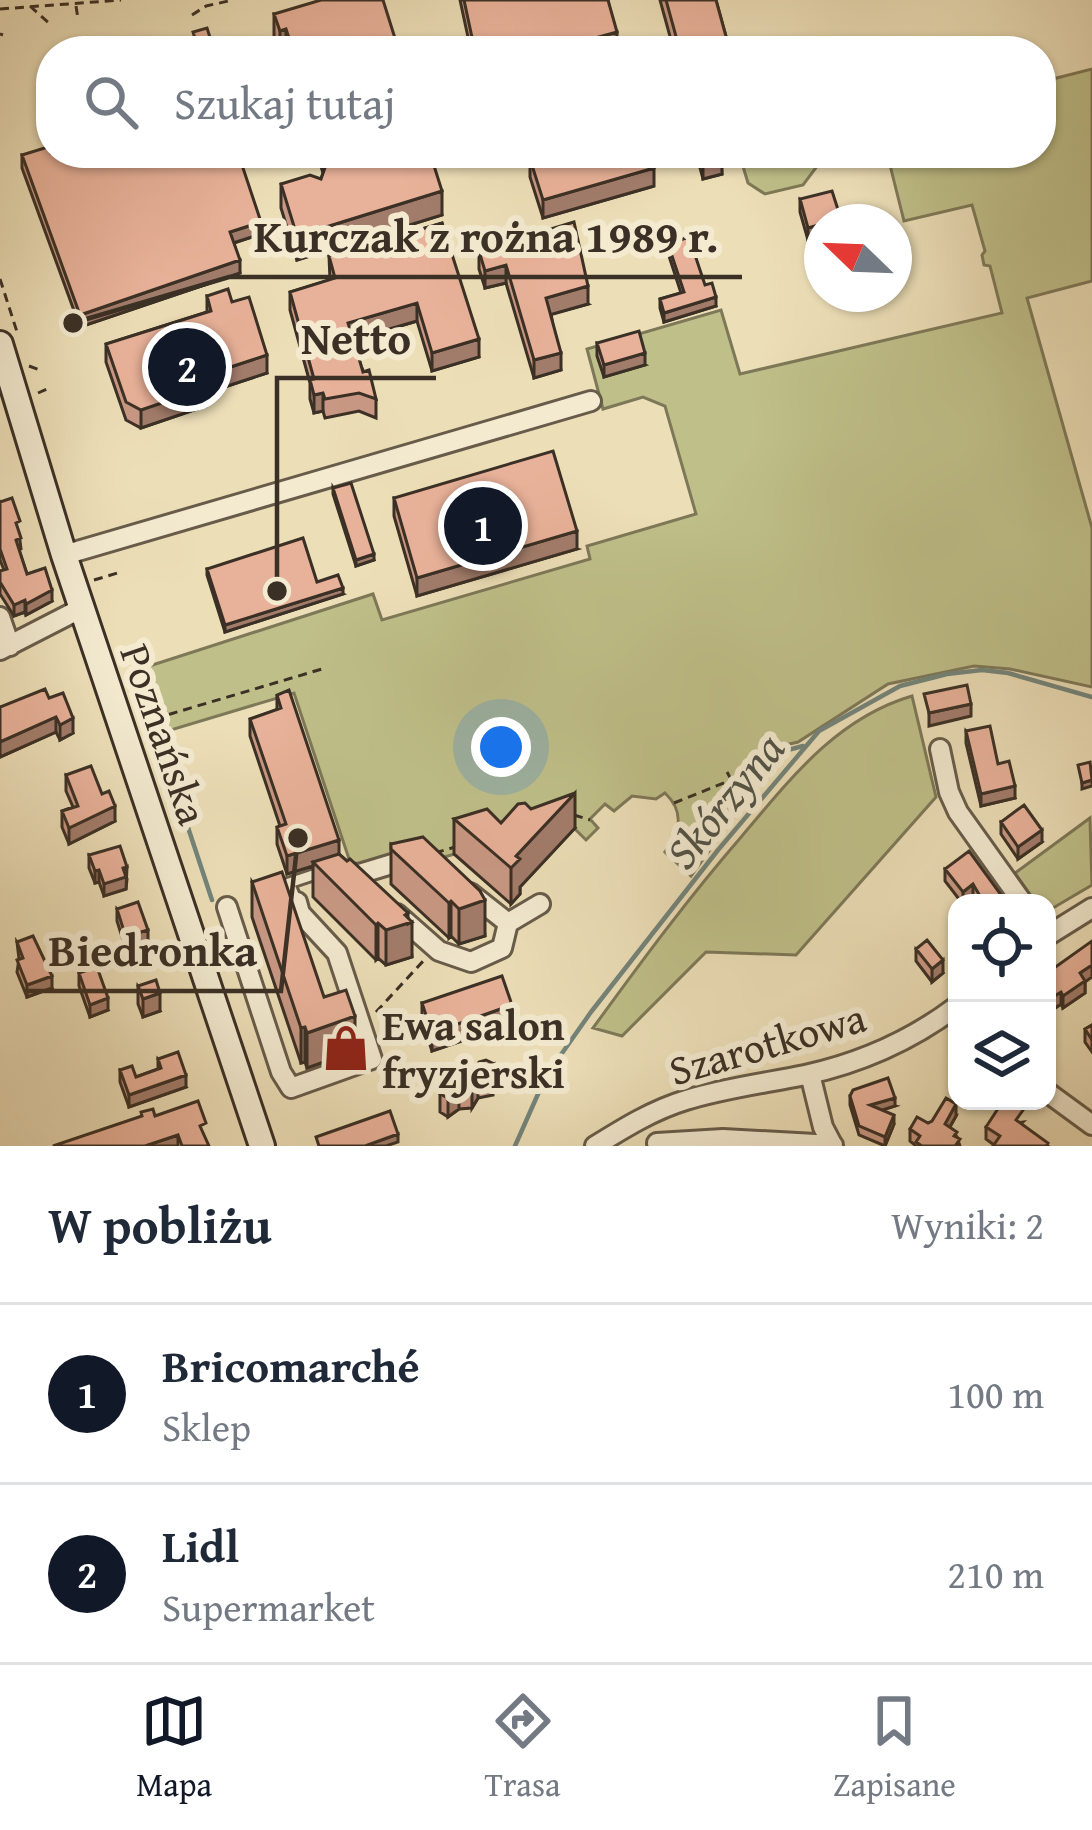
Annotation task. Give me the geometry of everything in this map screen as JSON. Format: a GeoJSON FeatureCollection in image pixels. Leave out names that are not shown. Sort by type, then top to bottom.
{"type":"FeatureCollection","features":[{"type":"Feature","properties":{"kind":"street","name":"Poznańska"},"geometry":{"type":"LineString","coordinates":[[10,343],[64,555],[262,1146]]}},
{"type":"Feature","properties":{"kind":"street"},"geometry":{"type":"LineString","coordinates":[[64,555],[591,401]]}},
{"type":"Feature","properties":{"kind":"street"},"geometry":{"type":"LineString","coordinates":[[0,617],[5,648],[82,608]]}},
{"type":"Feature","properties":{"kind":"street"},"geometry":{"type":"LineString","coordinates":[[940,749],[958,812],[1017,894]]}},
{"type":"Feature","properties":{"kind":"street"},"geometry":{"type":"LineString","coordinates":[[349,874],[431,855]]}},
{"type":"Feature","properties":{"kind":"street"},"geometry":{"type":"LineString","coordinates":[[349,874],[371,890]]}},
{"type":"Feature","properties":{"kind":"street"},"geometry":{"type":"LineString","coordinates":[[453,878],[508,923]]}},
{"type":"Feature","properties":{"kind":"street"},"geometry":{"type":"LineString","coordinates":[[227,907],[281,1072],[291,1088],[372,1059],[337,953],[300,913],[297,902]]}},
{"type":"Feature","properties":{"kind":"street"},"geometry":{"type":"LineString","coordinates":[[388,906],[435,947],[460,961],[482,960],[502,948],[508,923],[540,904]]}},
{"type":"Feature","properties":{"kind":"street"},"geometry":{"type":"LineString","coordinates":[[1056,930],[1092,908]]}},
{"type":"Feature","properties":{"kind":"street","name":"Szarotkowa"},"geometry":{"type":"LineString","coordinates":[[595,1146],[685,1100],[810,1074],[894,1045],[948,1015]]}},
{"type":"Feature","properties":{"kind":"street"},"geometry":{"type":"LineString","coordinates":[[241,1084],[281,1072]]}},
{"type":"Feature","properties":{"kind":"street"},"geometry":{"type":"LineString","coordinates":[[810,1074],[823,1127],[833,1146]]}},
{"type":"Feature","properties":{"kind":"street"},"geometry":{"type":"LineString","coordinates":[[1056,1099],[1092,1125]]}},
{"type":"Feature","properties":{"kind":"street"},"geometry":{"type":"LineString","coordinates":[[657,1144],[723,1139],[833,1146]]}},
{"type":"Feature","properties":{"kind":"lane"},"geometry":{"type":"LineString","coordinates":[[297,902],[289,883],[329,870],[349,874]]}},
{"type":"Feature","properties":{"kind":"path"},"geometry":{"type":"LineString","coordinates":[[0,9],[121,0]]}},
{"type":"Feature","properties":{"kind":"path"},"geometry":{"type":"LineString","coordinates":[[192,15],[206,6],[233,0]]}},
{"type":"Feature","properties":{"kind":"path"},"geometry":{"type":"LineString","coordinates":[[76,2],[79,19]]}},
{"type":"Feature","properties":{"kind":"path"},"geometry":{"type":"LineString","coordinates":[[30,3],[50,24]]}},
{"type":"Feature","properties":{"kind":"path"},"geometry":{"type":"LineString","coordinates":[[0,279],[10,343]]}},
{"type":"Feature","properties":{"kind":"path"},"geometry":{"type":"LineString","coordinates":[[29,366],[40,370]]}},
{"type":"Feature","properties":{"kind":"path"},"geometry":{"type":"LineString","coordinates":[[38,393],[47,389]]}},
{"type":"Feature","properties":{"kind":"path"},"geometry":{"type":"LineString","coordinates":[[94,580],[121,572]]}},
{"type":"Feature","properties":{"kind":"path"},"geometry":{"type":"LineString","coordinates":[[117,663],[151,652]]}},
{"type":"Feature","properties":{"kind":"path"},"geometry":{"type":"LineString","coordinates":[[138,724],[322,668]]}},
{"type":"Feature","properties":{"kind":"path"},"geometry":{"type":"LineString","coordinates":[[727,772],[731,795]]}},
{"type":"Feature","properties":{"kind":"path"},"geometry":{"type":"LineString","coordinates":[[674,803],[746,774]]}},
{"type":"Feature","properties":{"kind":"path"},"geometry":{"type":"LineString","coordinates":[[570,814],[590,820]]}},
{"type":"Feature","properties":{"kind":"path"},"geometry":{"type":"LineString","coordinates":[[431,855],[455,847]]}},
{"type":"Feature","properties":{"kind":"path"},"geometry":{"type":"LineString","coordinates":[[374,1020],[380,1003],[412,977],[435,947]]}},
{"type":"Feature","properties":{"kind":"green space"},"geometry":{"type":"Polygon","coordinates":[[[1092,69],[1092,281],[1027,298],[1092,528],[1092,687],[974,666],[888,684],[798,742],[764,750],[759,782],[691,876],[665,852],[678,822],[665,793],[656,799],[632,796],[614,811],[605,804],[590,819],[598,828],[586,840],[575,829],[492,843],[441,858],[362,867],[350,862],[294,693],[161,733],[140,669],[373,594],[382,620],[590,559],[587,546],[696,514],[665,406],[643,397],[603,409],[587,349],[721,310],[740,374],[1002,313],[990,266],[984,265],[985,251],[972,205],[912,219],[912,204],[900,204],[891,168],[1056,168],[1056,78],[1092,69]]]}},
{"type":"Feature","properties":{"kind":"green space"},"geometry":{"type":"Polygon","coordinates":[[[744,168],[816,168],[803,185],[765,194],[748,183],[744,168]]]}},
{"type":"Feature","properties":{"kind":"green space"},"geometry":{"type":"Polygon","coordinates":[[[912,696],[936,797],[796,955],[706,952],[622,1036],[593,1028],[703,882],[817,752],[861,719],[912,696]]]}},
{"type":"Feature","properties":{"kind":"green space"},"geometry":{"type":"Polygon","coordinates":[[[1090,818],[1092,885],[1056,906],[1056,894],[1030,894],[1015,873],[1090,818]]]}},
{"type":"Feature","properties":{"kind":"building"},"geometry":{"type":"Polygon","coordinates":[[[321,0],[383,0],[394,36],[288,36],[286,29],[280,31],[274,14],[321,0]]]}},
{"type":"Feature","properties":{"kind":"building"},"geometry":{"type":"Polygon","coordinates":[[[464,0],[608,0],[617,32],[602,36],[472,36],[464,0]]]}},
{"type":"Feature","properties":{"kind":"building"},"geometry":{"type":"Polygon","coordinates":[[[666,0],[716,0],[726,36],[676,36],[666,0]]]}},
{"type":"Feature","properties":{"kind":"building"},"geometry":{"type":"Polygon","coordinates":[[[207,28],[210,36],[194,36],[193,32],[207,28]]]}},
{"type":"Feature","properties":{"kind":"building"},"geometry":{"type":"Polygon","coordinates":[[[36,151],[36,168],[243,168],[261,222],[230,232],[240,260],[80,315],[22,155],[36,151]]]}},
{"type":"Feature","properties":{"kind":"building"},"geometry":{"type":"Polygon","coordinates":[[[325,168],[435,168],[442,191],[297,236],[281,184],[310,175],[321,179],[325,168]]]}},
{"type":"Feature","properties":{"kind":"building"},"geometry":{"type":"Polygon","coordinates":[[[533,168],[654,168],[543,200],[533,168]]]}},
{"type":"Feature","properties":{"kind":"building"},"geometry":{"type":"Polygon","coordinates":[[[832,191],[836,204],[804,204],[804,214],[800,199],[832,191]]]}},
{"type":"Feature","properties":{"kind":"building"},"geometry":{"type":"Polygon","coordinates":[[[574,222],[588,286],[546,298],[561,353],[534,360],[506,265],[485,271],[479,251],[574,222]]]}},
{"type":"Feature","properties":{"kind":"building"},"geometry":{"type":"Polygon","coordinates":[[[442,223],[479,339],[432,353],[417,303],[348,323],[376,399],[359,393],[325,399],[323,393],[314,395],[310,380],[314,379],[290,292],[335,278],[329,256],[442,223]]]}},
{"type":"Feature","properties":{"kind":"building"},"geometry":{"type":"Polygon","coordinates":[[[689,237],[705,285],[712,283],[716,297],[664,313],[660,299],[684,292],[668,244],[689,237]]]}},
{"type":"Feature","properties":{"kind":"building"},"geometry":{"type":"Polygon","coordinates":[[[228,289],[232,302],[249,297],[267,355],[203,376],[206,388],[141,410],[126,402],[106,344],[211,311],[207,296],[228,289]]]}},
{"type":"Feature","properties":{"kind":"building"},"geometry":{"type":"Polygon","coordinates":[[[639,331],[645,353],[604,365],[597,343],[639,331]]]}},
{"type":"Feature","properties":{"kind":"building"},"geometry":{"type":"Polygon","coordinates":[[[553,451],[577,531],[417,578],[394,498],[553,451]]]}},
{"type":"Feature","properties":{"kind":"building"},"geometry":{"type":"Polygon","coordinates":[[[351,483],[374,554],[356,560],[333,488],[351,483]]]}},
{"type":"Feature","properties":{"kind":"building"},"geometry":{"type":"Polygon","coordinates":[[[12,498],[20,521],[16,523],[21,538],[16,540],[27,574],[45,568],[52,590],[14,605],[0,582],[0,571],[7,569],[0,549],[0,502],[12,498]]]}},
{"type":"Feature","properties":{"kind":"building"},"geometry":{"type":"Polygon","coordinates":[[[303,538],[317,582],[338,575],[343,588],[225,625],[207,569],[303,538]]]}},
{"type":"Feature","properties":{"kind":"building"},"geometry":{"type":"Polygon","coordinates":[[[967,685],[971,704],[929,713],[924,694],[967,685]]]}},
{"type":"Feature","properties":{"kind":"building"},"geometry":{"type":"Polygon","coordinates":[[[45,689],[49,698],[63,693],[73,718],[60,725],[56,717],[0,742],[0,707],[45,689]]]}},
{"type":"Feature","properties":{"kind":"building"},"geometry":{"type":"Polygon","coordinates":[[[289,690],[339,840],[287,856],[277,827],[286,824],[250,719],[281,708],[277,695],[289,690]]]}},
{"type":"Feature","properties":{"kind":"building"},"geometry":{"type":"Polygon","coordinates":[[[990,726],[998,764],[1009,761],[1015,786],[981,794],[966,731],[990,726]]]}},
{"type":"Feature","properties":{"kind":"building"},"geometry":{"type":"Polygon","coordinates":[[[1090,762],[1092,780],[1082,783],[1078,765],[1090,762]]]}},
{"type":"Feature","properties":{"kind":"building"},"geometry":{"type":"Polygon","coordinates":[[[91,766],[102,794],[109,791],[115,806],[69,828],[62,811],[78,806],[66,775],[91,766]]]}},
{"type":"Feature","properties":{"kind":"building"},"geometry":{"type":"Polygon","coordinates":[[[575,793],[516,856],[520,859],[511,868],[454,819],[487,809],[501,823],[518,804],[531,809],[575,793]]]}},
{"type":"Feature","properties":{"kind":"building"},"geometry":{"type":"Polygon","coordinates":[[[1024,805],[1042,830],[1018,847],[1001,822],[1024,805]]]}},
{"type":"Feature","properties":{"kind":"building"},"geometry":{"type":"Polygon","coordinates":[[[423,837],[485,900],[459,909],[391,849],[391,844],[423,837]]]}},
{"type":"Feature","properties":{"kind":"building"},"geometry":{"type":"Polygon","coordinates":[[[120,846],[126,877],[104,884],[89,855],[120,846]]]}},
{"type":"Feature","properties":{"kind":"building"},"geometry":{"type":"Polygon","coordinates":[[[969,851],[1000,894],[979,894],[973,884],[963,892],[945,869],[969,851]]]}},
{"type":"Feature","properties":{"kind":"building"},"geometry":{"type":"Polygon","coordinates":[[[339,854],[408,913],[412,922],[386,930],[376,925],[313,862],[339,854]]]}},
{"type":"Feature","properties":{"kind":"building"},"geometry":{"type":"Polygon","coordinates":[[[282,872],[324,997],[346,990],[355,1016],[307,1033],[301,1028],[252,882],[282,872]]]}},
{"type":"Feature","properties":{"kind":"building"},"geometry":{"type":"Polygon","coordinates":[[[138,902],[148,930],[137,933],[139,940],[128,944],[117,909],[138,902]]]}},
{"type":"Feature","properties":{"kind":"building"},"geometry":{"type":"Polygon","coordinates":[[[33,936],[52,976],[27,985],[17,960],[23,958],[17,942],[33,936]]]}},
{"type":"Feature","properties":{"kind":"building"},"geometry":{"type":"Polygon","coordinates":[[[927,940],[943,960],[932,969],[916,949],[927,940]]]}},
{"type":"Feature","properties":{"kind":"building"},"geometry":{"type":"Polygon","coordinates":[[[1092,941],[1092,965],[1080,973],[1085,981],[1063,996],[1061,992],[1056,995],[1056,967],[1092,941]]]}},
{"type":"Feature","properties":{"kind":"building"},"geometry":{"type":"Polygon","coordinates":[[[97,967],[108,998],[90,1005],[79,973],[97,967]]]}},
{"type":"Feature","properties":{"kind":"building"},"geometry":{"type":"Polygon","coordinates":[[[502,976],[512,1005],[432,1033],[422,1003],[502,976]]]}},
{"type":"Feature","properties":{"kind":"building"},"geometry":{"type":"Polygon","coordinates":[[[156,980],[160,993],[143,999],[138,986],[156,980]]]}},
{"type":"Feature","properties":{"kind":"building"},"geometry":{"type":"Polygon","coordinates":[[[178,1052],[186,1075],[129,1095],[120,1070],[132,1066],[136,1077],[161,1068],[158,1059],[178,1052]]]}},
{"type":"Feature","properties":{"kind":"building"},"geometry":{"type":"Polygon","coordinates":[[[479,1062],[494,1064],[493,1077],[478,1080],[472,1090],[448,1098],[440,1094],[442,1083],[473,1074],[479,1062]]]}},
{"type":"Feature","properties":{"kind":"building"},"geometry":{"type":"Polygon","coordinates":[[[888,1078],[895,1098],[870,1105],[894,1115],[885,1137],[859,1126],[850,1096],[853,1090],[888,1078]]]}},
{"type":"Feature","properties":{"kind":"building"},"geometry":{"type":"Polygon","coordinates":[[[948,1099],[948,1110],[953,1110],[945,1124],[957,1132],[954,1136],[960,1139],[955,1146],[916,1142],[920,1136],[910,1129],[917,1117],[932,1121],[948,1099]]]}},
{"type":"Feature","properties":{"kind":"building"},"geometry":{"type":"Polygon","coordinates":[[[198,1101],[206,1123],[200,1126],[209,1146],[182,1146],[178,1135],[145,1146],[53,1146],[142,1116],[141,1112],[153,1109],[155,1116],[198,1101]]]}},
{"type":"Feature","properties":{"kind":"building"},"geometry":{"type":"Polygon","coordinates":[[[997,1110],[1023,1110],[1016,1120],[1048,1143],[993,1146],[1000,1136],[986,1127],[997,1110]]]}},
{"type":"Feature","properties":{"kind":"building"},"geometry":{"type":"Polygon","coordinates":[[[390,1111],[398,1134],[365,1146],[319,1146],[316,1137],[390,1111]]]}},
{"type":"Feature","properties":{"kind":"waterway","name":"Skórzyna"},"geometry":{"type":"LineString","coordinates":[[515,1146],[546,1076],[591,1012],[819,731],[900,686],[947,674],[1008,673],[1092,697]]}},
{"type":"Feature","properties":{"kind":"waterway"},"geometry":{"type":"LineString","coordinates":[[158,740],[165,758]]}},
{"type":"Feature","properties":{"kind":"waterway"},"geometry":{"type":"LineString","coordinates":[[769,755],[803,746]]}},
{"type":"Feature","properties":{"kind":"waterway"},"geometry":{"type":"LineString","coordinates":[[172,779],[212,900]]}},
{"type":"Feature","properties":{"kind":"place","name":"Kurczak z rożna 1989 r."},"geometry":{"type":"Point","coordinates":[73,323]}},
{"type":"Feature","properties":{"kind":"place","name":"Lidl"},"geometry":{"type":"Point","coordinates":[187,367]}},
{"type":"Feature","properties":{"kind":"place","name":"Bricomarché"},"geometry":{"type":"Point","coordinates":[483,526]}},
{"type":"Feature","properties":{"kind":"place","name":"Netto"},"geometry":{"type":"Point","coordinates":[277,591]}},
{"type":"Feature","properties":{"kind":"place","name":"Biedronka"},"geometry":{"type":"Point","coordinates":[298,838]}},
{"type":"Feature","properties":{"kind":"place","name":"Ewa salon fryzjerski"},"geometry":{"type":"Point","coordinates":[346,1048]}}]}
